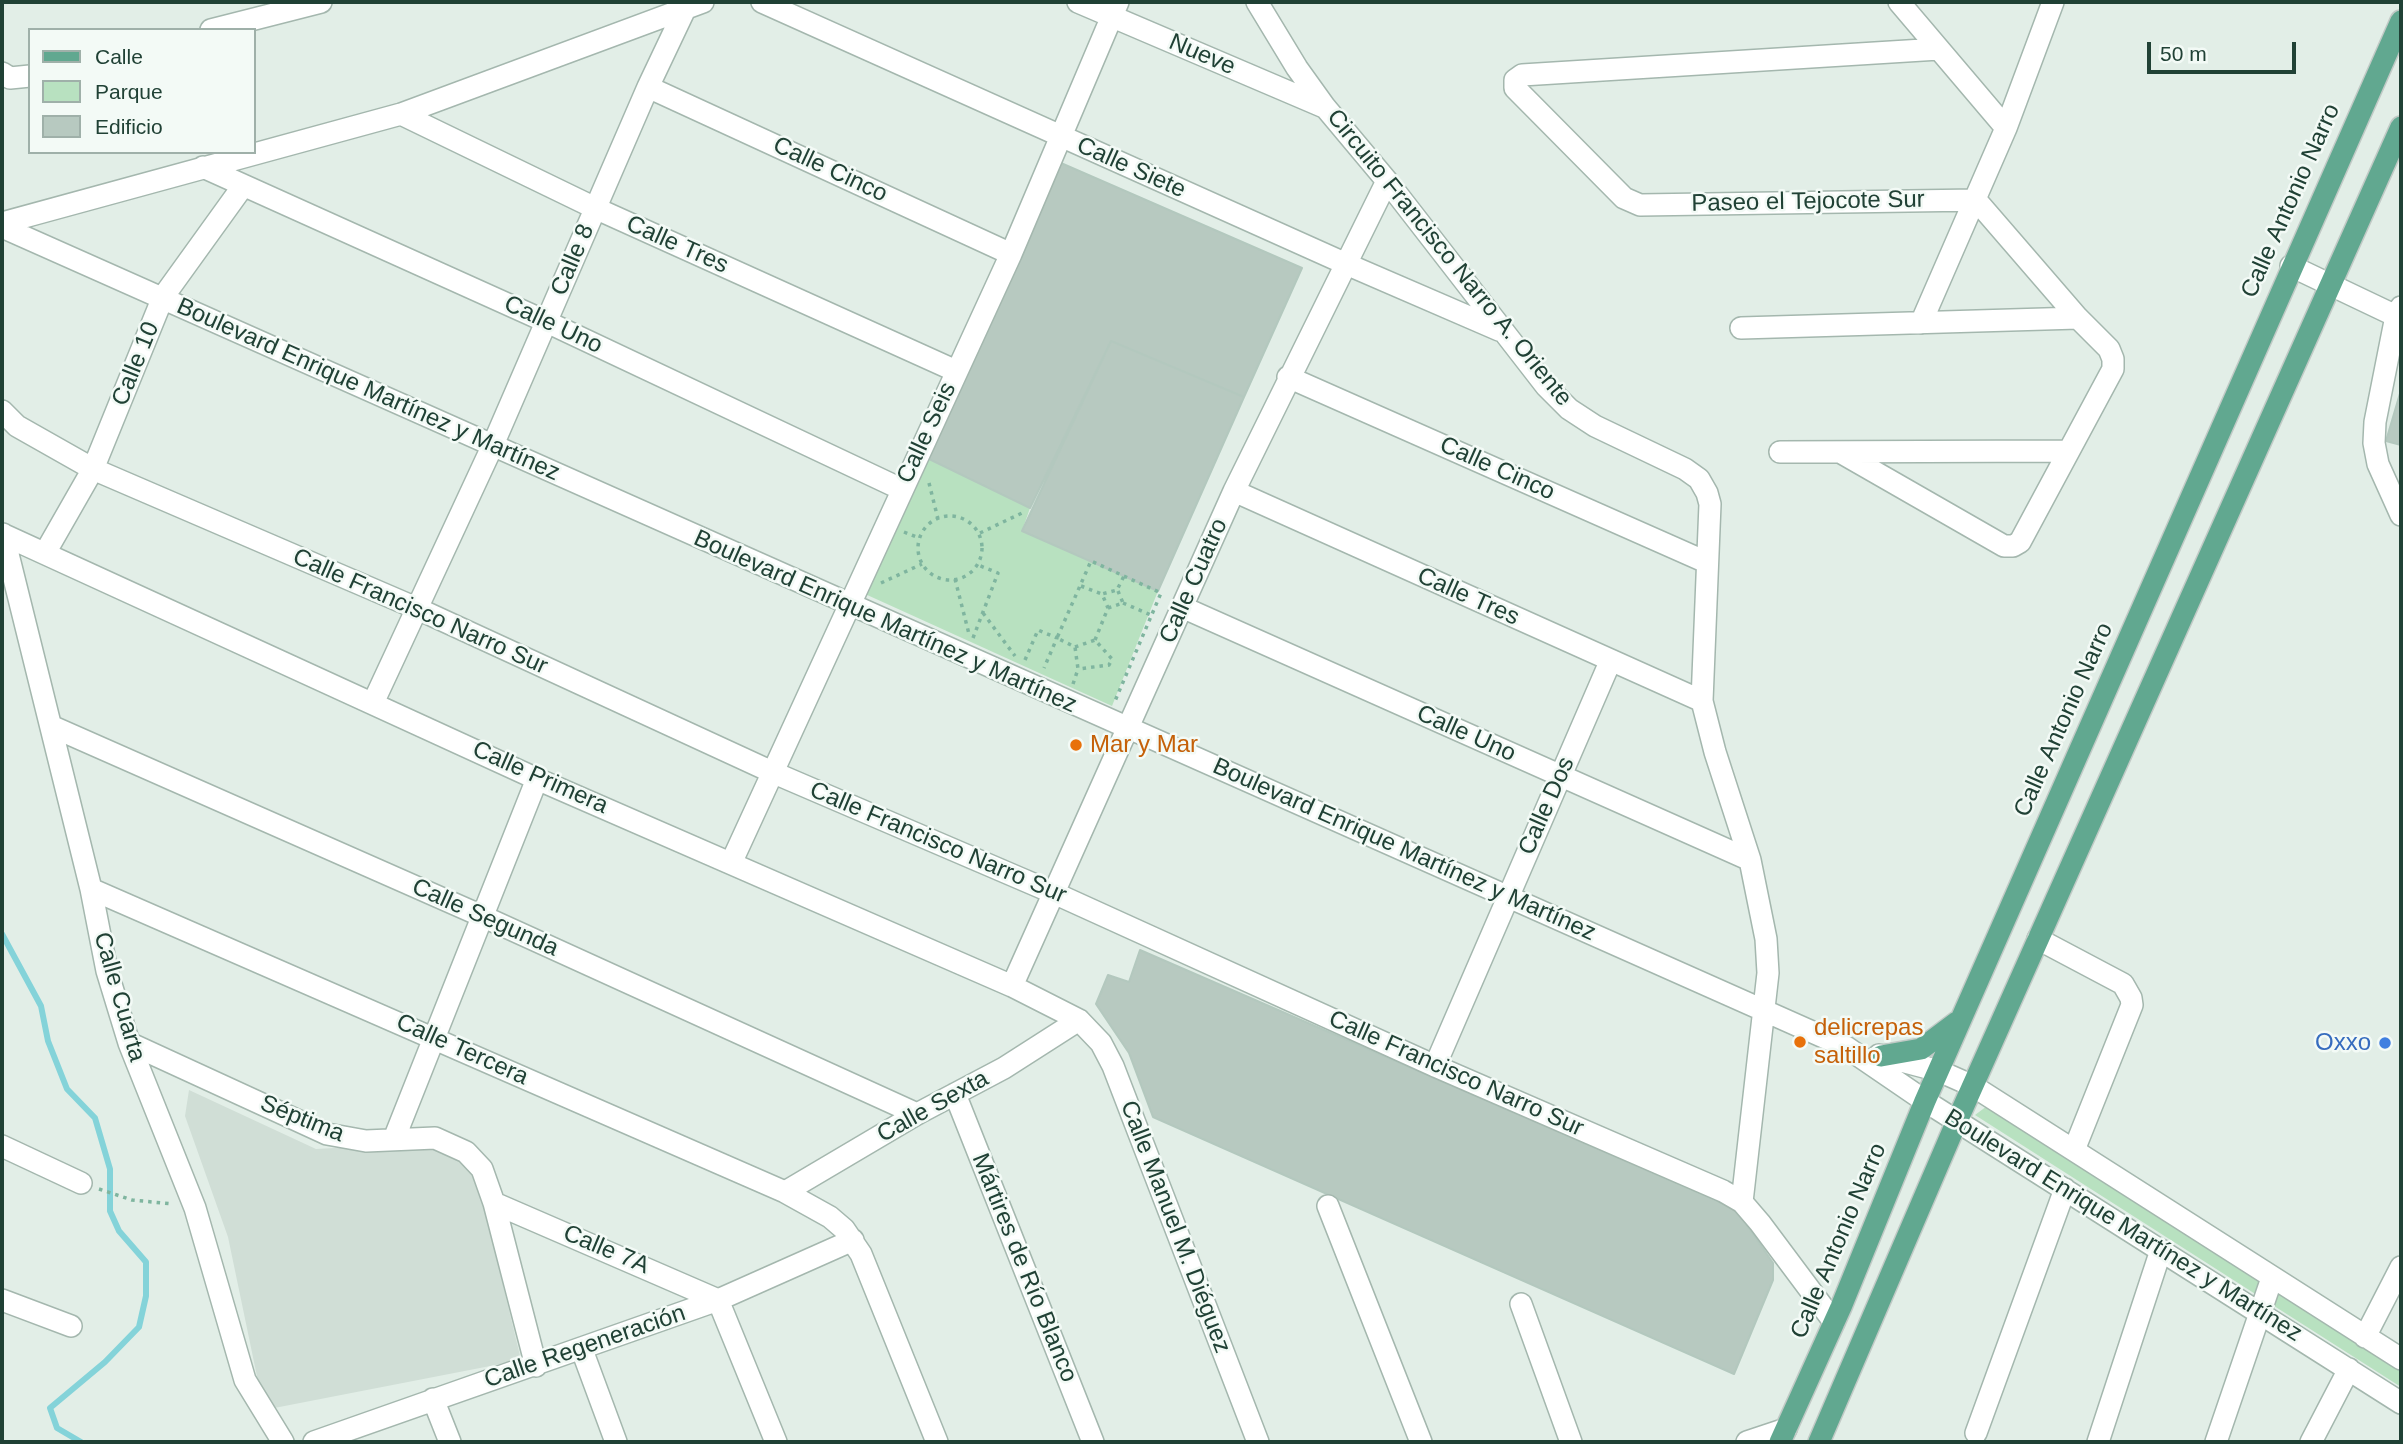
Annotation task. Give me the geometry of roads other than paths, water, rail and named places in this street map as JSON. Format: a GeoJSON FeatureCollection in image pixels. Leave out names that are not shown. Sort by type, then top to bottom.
{"type":"FeatureCollection","features":[{"type":"Feature","properties":{"kind":"main road","name":"Calle Antonio Narro"},"geometry":{"type":"LineString","coordinates":[[1783,1436],[1963,1015],[2401,21]]}},
{"type":"Feature","properties":{"kind":"main road"},"geometry":{"type":"LineString","coordinates":[[1819,1442],[1957,1121],[2397,136],[2401,109]]}},
{"type":"Feature","properties":{"kind":"main road"},"geometry":{"type":"LineString","coordinates":[[1881,1056],[1921,1049],[1943,1035],[1963,1015]]}},
{"type":"Feature","properties":{"kind":"street"},"geometry":{"type":"LineString","coordinates":[[219,28],[321,2]]}},
{"type":"Feature","properties":{"kind":"street","name":"Calle Siete"},"geometry":{"type":"LineString","coordinates":[[762,2],[1502,331]]}},
{"type":"Feature","properties":{"kind":"street","name":"Nueve"},"geometry":{"type":"LineString","coordinates":[[1078,2],[1114,9],[1325,107]]}},
{"type":"Feature","properties":{"kind":"street","name":"Circuito Francisco Narro A. Oriente"},"geometry":{"type":"LineString","coordinates":[[1257,2],[1297,68],[1325,107],[1387,181],[1546,386],[1569,409],[1595,426],[1685,469],[1699,479],[1710,504],[1702,701],[1750,860],[1766,939],[1768,973],[1742,1202]]}},
{"type":"Feature","properties":{"kind":"street"},"geometry":{"type":"LineString","coordinates":[[1899,2],[2006,128]]}},
{"type":"Feature","properties":{"kind":"street"},"geometry":{"type":"LineString","coordinates":[[1921,323],[2006,128],[2053,2]]}},
{"type":"Feature","properties":{"kind":"street"},"geometry":{"type":"LineString","coordinates":[[256,153],[401,114],[694,5]]}},
{"type":"Feature","properties":{"kind":"street","name":"Calle 8"},"geometry":{"type":"LineString","coordinates":[[373,703],[492,447],[648,87],[694,5]]}},
{"type":"Feature","properties":{"kind":"street","name":"Calle Seis"},"geometry":{"type":"LineString","coordinates":[[732,861],[1011,254],[1114,9]]}},
{"type":"Feature","properties":{"kind":"street","name":"Paseo el Tejocote Sur"},"geometry":{"type":"LineString","coordinates":[[1939,49],[1522,75],[1515,80],[1516,88],[1624,198],[1640,205],[1976,200]]}},
{"type":"Feature","properties":{"kind":"street"},"geometry":{"type":"LineString","coordinates":[[2,73],[10,78],[28,76]]}},
{"type":"Feature","properties":{"kind":"street","name":"Calle Cinco"},"geometry":{"type":"LineString","coordinates":[[648,87],[1011,254]]}},
{"type":"Feature","properties":{"kind":"street","name":"Calle Tres"},"geometry":{"type":"LineString","coordinates":[[401,114],[595,208],[956,371]]}},
{"type":"Feature","properties":{"kind":"street"},"geometry":{"type":"LineString","coordinates":[[2,225],[252,154]]}},
{"type":"Feature","properties":{"kind":"street","name":"Calle Uno"},"geometry":{"type":"LineString","coordinates":[[203,167],[547,322],[901,489]]}},
{"type":"Feature","properties":{"kind":"street","name":"Calle Cuatro"},"geometry":{"type":"LineString","coordinates":[[1012,986],[1234,491],[1344,263],[1387,181]]}},
{"type":"Feature","properties":{"kind":"street","name":"Calle 10"},"geometry":{"type":"LineString","coordinates":[[45,553],[93,469],[163,297],[243,186]]}},
{"type":"Feature","properties":{"kind":"street"},"geometry":{"type":"LineString","coordinates":[[1840,452],[2004,546],[2013,546],[2020,542],[2113,369],[2109,349],[2078,318],[1976,200]]}},
{"type":"Feature","properties":{"kind":"street","name":"Boulevard Enrique Martínez y Martínez"},"geometry":{"type":"LineString","coordinates":[[2,225],[848,606],[1846,1047],[1957,1121],[2401,1403]]}},
{"type":"Feature","properties":{"kind":"street"},"geometry":{"type":"LineString","coordinates":[[2291,266],[2330,285],[2399,311],[2375,422],[2374,443],[2378,464],[2401,515]]}},
{"type":"Feature","properties":{"kind":"street"},"geometry":{"type":"LineString","coordinates":[[1741,328],[2078,318]]}},
{"type":"Feature","properties":{"kind":"street","name":"Calle Cinco"},"geometry":{"type":"LineString","coordinates":[[1288,377],[1706,562]]}},
{"type":"Feature","properties":{"kind":"street","name":"Calle Francisco Narro Sur"},"geometry":{"type":"LineString","coordinates":[[2,411],[18,426],[93,469],[416,608],[772,772],[1054,893],[1742,1202],[1834,1322]]}},
{"type":"Feature","properties":{"kind":"street"},"geometry":{"type":"LineString","coordinates":[[1780,452],[2068,451]]}},
{"type":"Feature","properties":{"kind":"street","name":"Calle Tres"},"geometry":{"type":"LineString","coordinates":[[1234,491],[1702,701]]}},
{"type":"Feature","properties":{"kind":"street","name":"Calle Primera"},"geometry":{"type":"LineString","coordinates":[[2,534],[537,779],[732,861],[1012,986],[1079,1020]]}},
{"type":"Feature","properties":{"kind":"street","name":"Calle Cuarta"},"geometry":{"type":"LineString","coordinates":[[2,534],[91,889],[107,971],[129,1043],[195,1208],[245,1380],[283,1442]]}},
{"type":"Feature","properties":{"kind":"street","name":"Calle Uno"},"geometry":{"type":"LineString","coordinates":[[1182,607],[1750,860]]}},
{"type":"Feature","properties":{"kind":"street","name":"Calle Dos"},"geometry":{"type":"LineString","coordinates":[[1435,1066],[1610,662]]}},
{"type":"Feature","properties":{"kind":"street","name":"Calle Segunda"},"geometry":{"type":"LineString","coordinates":[[51,726],[484,917],[916,1114]]}},
{"type":"Feature","properties":{"kind":"street"},"geometry":{"type":"LineString","coordinates":[[394,1139],[537,779]]}},
{"type":"Feature","properties":{"kind":"street","name":"Calle Tercera"},"geometry":{"type":"LineString","coordinates":[[91,889],[785,1192],[830,1217],[852,1240]]}},
{"type":"Feature","properties":{"kind":"street"},"geometry":{"type":"LineString","coordinates":[[2038,939],[2123,984],[2131,998],[2132,1005],[2074,1150]]}},
{"type":"Feature","properties":{"kind":"street","name":"Calle Sexta"},"geometry":{"type":"LineString","coordinates":[[785,1192],[916,1114],[1004,1068],[1079,1020]]}},
{"type":"Feature","properties":{"kind":"street","name":"Calle Manuel M. Diéguez"},"geometry":{"type":"LineString","coordinates":[[1079,1020],[1101,1043],[1113,1066],[1258,1442]]}},
{"type":"Feature","properties":{"kind":"street","name":"Séptima"},"geometry":{"type":"LineString","coordinates":[[129,1043],[327,1134],[366,1141],[435,1138],[466,1152],[482,1168],[494,1203],[536,1366]]}},
{"type":"Feature","properties":{"kind":"street","name":"Boulevard Enrique Martínez y Martínez"},"geometry":{"type":"LineString","coordinates":[[1846,1047],[1939,1071],[1973,1086],[2401,1359]]}},
{"type":"Feature","properties":{"kind":"street","name":"Mártires de Río Blanco"},"geometry":{"type":"LineString","coordinates":[[955,1094],[1093,1442]]}},
{"type":"Feature","properties":{"kind":"street"},"geometry":{"type":"LineString","coordinates":[[2,1146],[81,1183]]}},
{"type":"Feature","properties":{"kind":"street"},"geometry":{"type":"LineString","coordinates":[[1976,1433],[2065,1189]]}},
{"type":"Feature","properties":{"kind":"street","name":"Calle 7A"},"geometry":{"type":"LineString","coordinates":[[494,1203],[718,1300]]}},
{"type":"Feature","properties":{"kind":"street"},"geometry":{"type":"LineString","coordinates":[[1328,1206],[1422,1442]]}},
{"type":"Feature","properties":{"kind":"street"},"geometry":{"type":"LineString","coordinates":[[852,1240],[937,1442]]}},
{"type":"Feature","properties":{"kind":"street","name":"Calle Regeneración"},"geometry":{"type":"LineString","coordinates":[[314,1442],[718,1300],[852,1240]]}},
{"type":"Feature","properties":{"kind":"street"},"geometry":{"type":"LineString","coordinates":[[2098,1442],[2161,1250]]}},
{"type":"Feature","properties":{"kind":"street"},"geometry":{"type":"LineString","coordinates":[[2365,1337],[2401,1267]]}},
{"type":"Feature","properties":{"kind":"street"},"geometry":{"type":"LineString","coordinates":[[2216,1442],[2272,1278]]}},
{"type":"Feature","properties":{"kind":"street"},"geometry":{"type":"LineString","coordinates":[[2,1300],[71,1326]]}},
{"type":"Feature","properties":{"kind":"street"},"geometry":{"type":"LineString","coordinates":[[718,1300],[776,1442]]}},
{"type":"Feature","properties":{"kind":"street"},"geometry":{"type":"LineString","coordinates":[[1521,1304],[1571,1442]]}},
{"type":"Feature","properties":{"kind":"street"},"geometry":{"type":"LineString","coordinates":[[582,1350],[617,1442]]}},
{"type":"Feature","properties":{"kind":"street"},"geometry":{"type":"LineString","coordinates":[[2311,1442],[2349,1369]]}},
{"type":"Feature","properties":{"kind":"street"},"geometry":{"type":"LineString","coordinates":[[433,1399],[450,1442]]}},
{"type":"Feature","properties":{"kind":"street"},"geometry":{"type":"LineString","coordinates":[[1747,1442],[1783,1436]]}},
{"type":"Feature","properties":{"kind":"waterway"},"geometry":{"type":"LineString","coordinates":[[2,934],[41,1006],[48,1041],[67,1089],[95,1118],[110,1169],[110,1211],[119,1231],[146,1262],[146,1296],[139,1327],[105,1362],[50,1408],[57,1428],[81,1442]]}},
{"type":"Feature","properties":{"kind":"place","name":"Mar y Mar"},"geometry":{"type":"Point","coordinates":[1076,745]}},
{"type":"Feature","properties":{"kind":"place","name":"delicrepas saltillo"},"geometry":{"type":"Point","coordinates":[1800,1042]}},
{"type":"Feature","properties":{"kind":"place","name":"Oxxo"},"geometry":{"type":"Point","coordinates":[2385,1043]}}]}
